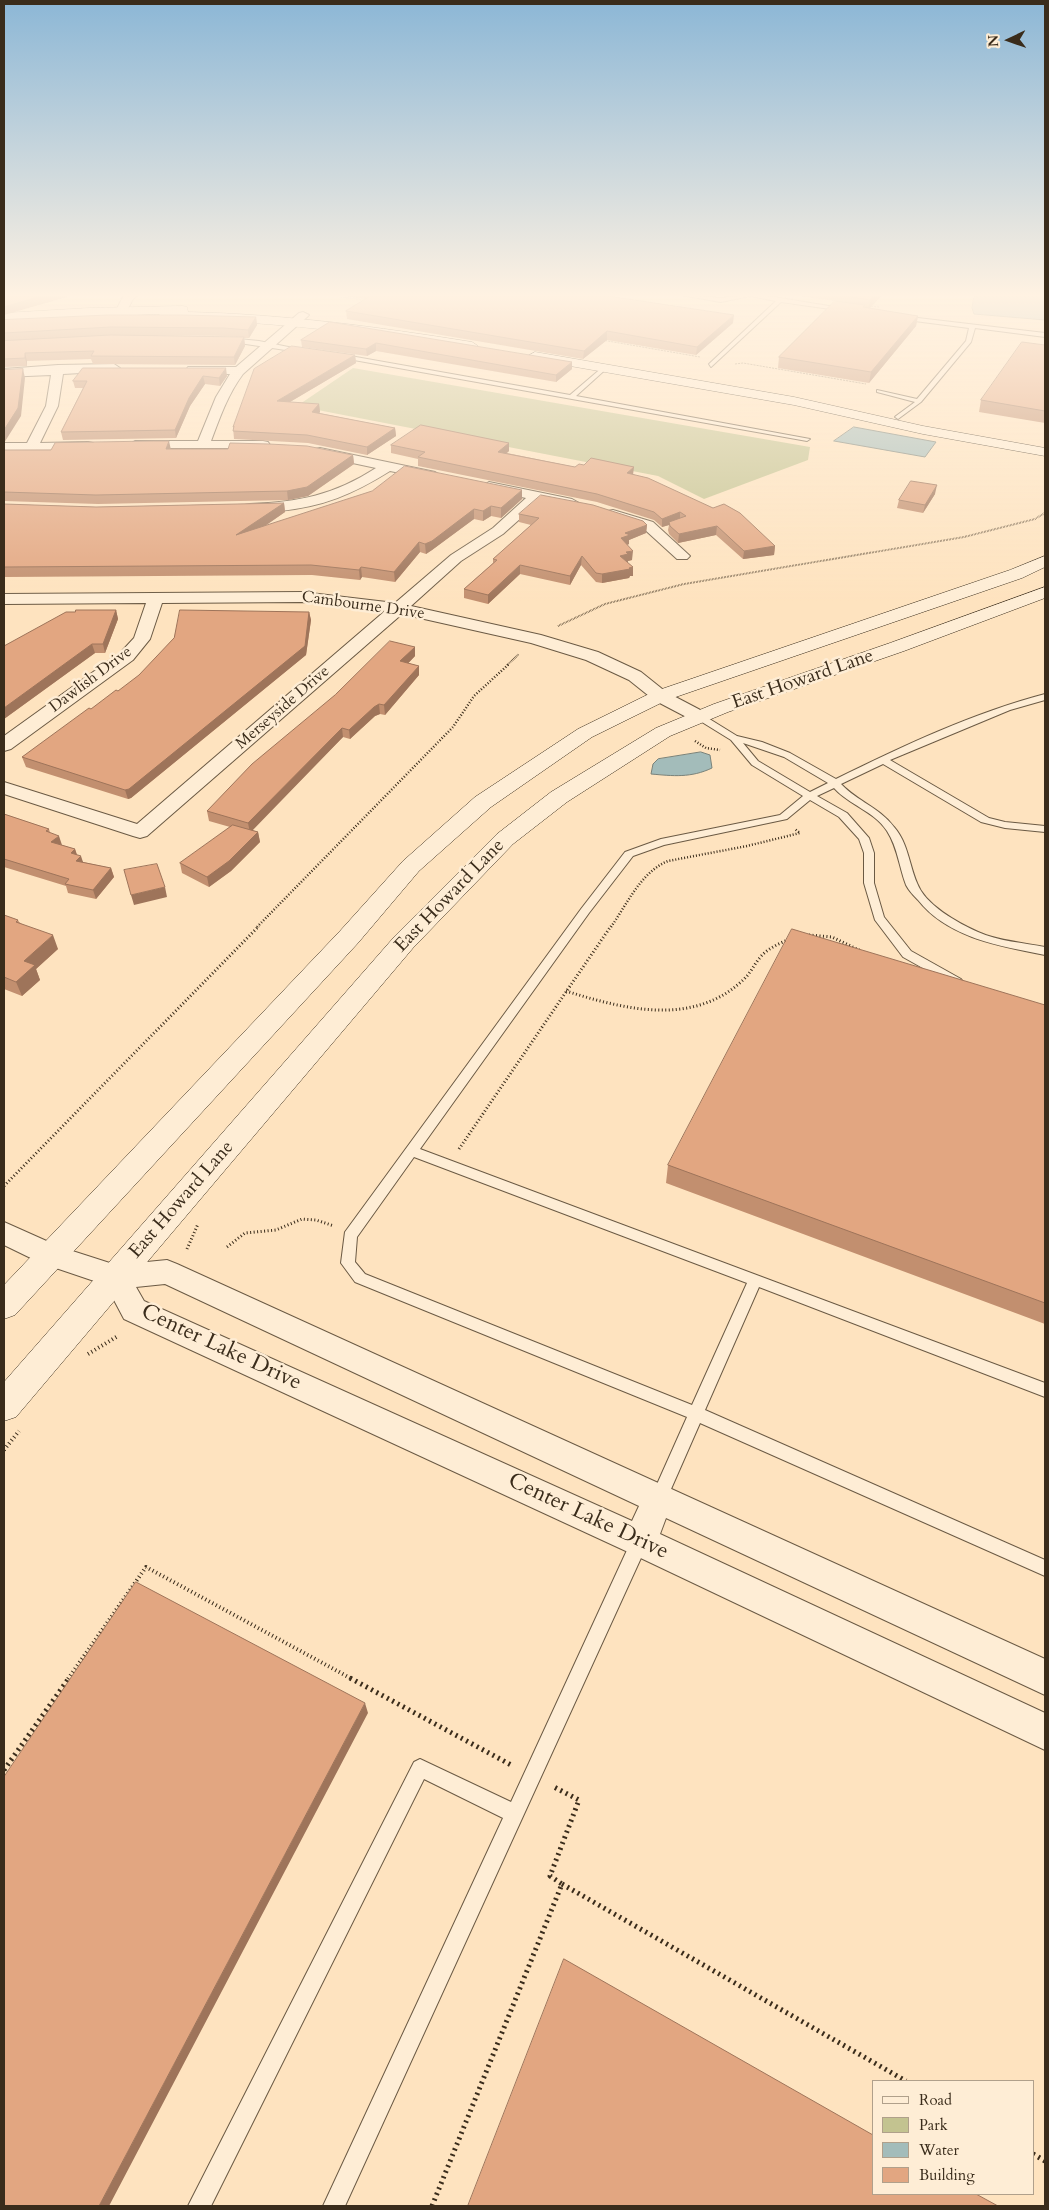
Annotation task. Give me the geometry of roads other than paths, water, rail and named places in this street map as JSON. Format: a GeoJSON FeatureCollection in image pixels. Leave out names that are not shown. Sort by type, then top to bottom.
{"type":"FeatureCollection","features":[{"type":"Feature","properties":{"kind":"main road"},"geometry":{"type":"LineString","coordinates":[[774,397],[923,430],[1045,452]]}},
{"type":"Feature","properties":{"kind":"main road"},"geometry":{"type":"LineString","coordinates":[[809,397],[955,429],[1045,444]]}},
{"type":"Feature","properties":{"kind":"main road","name":"East Howard Lane"},"geometry":{"type":"LineString","coordinates":[[4,1306],[342,944],[411,866],[483,802],[585,732],[660,696],[1016,574],[1045,561]]}},
{"type":"Feature","properties":{"kind":"main road","name":"East Howard Lane"},"geometry":{"type":"LineString","coordinates":[[4,1406],[404,942],[505,840],[571,789],[663,732],[1045,592]]}},
{"type":"Feature","properties":{"kind":"street"},"geometry":{"type":"LineString","coordinates":[[32,446],[52,406],[53,397]]}},
{"type":"Feature","properties":{"kind":"street"},"geometry":{"type":"LineString","coordinates":[[203,445],[221,397]]}},
{"type":"Feature","properties":{"kind":"street"},"geometry":{"type":"LineString","coordinates":[[120,445],[280,447]]}},
{"type":"Feature","properties":{"kind":"street"},"geometry":{"type":"LineString","coordinates":[[4,447],[100,446]]}},
{"type":"Feature","properties":{"kind":"street"},"geometry":{"type":"LineString","coordinates":[[308,449],[453,479]]}},
{"type":"Feature","properties":{"kind":"street"},"geometry":{"type":"LineString","coordinates":[[231,508],[278,506],[320,500],[349,490],[388,466]]}},
{"type":"Feature","properties":{"kind":"street"},"geometry":{"type":"LineString","coordinates":[[472,483],[592,507],[648,525],[682,556]]}},
{"type":"Feature","properties":{"kind":"street","name":"Merseyside Drive"},"geometry":{"type":"LineString","coordinates":[[4,788],[140,832],[456,558],[498,531],[537,496]]}},
{"type":"Feature","properties":{"kind":"street","name":"Cambourne Drive"},"geometry":{"type":"LineString","coordinates":[[4,599],[302,597],[342,600],[399,608],[535,639],[601,660],[635,676],[660,696],[700,717]]}},
{"type":"Feature","properties":{"kind":"street","name":"Dawlish Drive"},"geometry":{"type":"LineString","coordinates":[[4,745],[127,656],[142,639],[156,598]]}},
{"type":"Feature","properties":{"kind":"street"},"geometry":{"type":"LineString","coordinates":[[4,1233],[51,1255],[116,1277]]}},
{"type":"Feature","properties":{"kind":"street","name":"Center Lake Drive"},"geometry":{"type":"LineString","coordinates":[[1045,1677],[167,1272],[116,1277],[134,1310],[640,1541],[1045,1732]]}},
{"type":"Feature","properties":{"kind":"street"},"geometry":{"type":"LineString","coordinates":[[640,1541],[658,1500]]}},
{"type":"Feature","properties":{"kind":"lane"},"geometry":{"type":"LineString","coordinates":[[577,397],[778,437],[807,439]]}},
{"type":"Feature","properties":{"kind":"lane"},"geometry":{"type":"LineString","coordinates":[[904,397],[919,401]]}},
{"type":"Feature","properties":{"kind":"lane"},"geometry":{"type":"LineString","coordinates":[[898,416],[922,397]]}},
{"type":"Feature","properties":{"kind":"lane"},"geometry":{"type":"LineString","coordinates":[[1045,697],[1006,708],[834,782],[809,796],[783,817],[660,842],[630,854],[585,911],[352,1233],[350,1236],[348,1263],[360,1278],[697,1414],[1045,1568]]}},
{"type":"Feature","properties":{"kind":"lane"},"geometry":{"type":"LineString","coordinates":[[700,717],[734,738],[755,763],[843,815],[864,838],[869,853],[868,883],[879,918],[907,954],[961,984],[971,987]]}},
{"type":"Feature","properties":{"kind":"lane"},"geometry":{"type":"LineString","coordinates":[[734,738],[759,744],[787,755],[834,782],[844,792],[873,811],[891,830],[902,852],[912,886],[933,912],[976,936],[1045,951]]}},
{"type":"Feature","properties":{"kind":"lane"},"geometry":{"type":"LineString","coordinates":[[883,760],[985,820],[1005,826],[1045,829]]}},
{"type":"Feature","properties":{"kind":"lane"},"geometry":{"type":"LineString","coordinates":[[411,1151],[1045,1390]]}},
{"type":"Feature","properties":{"kind":"lane"},"geometry":{"type":"LineString","coordinates":[[658,1500],[755,1280]]}},
{"type":"Feature","properties":{"kind":"lane"},"geometry":{"type":"LineString","coordinates":[[334,2206],[640,1541]]}},
{"type":"Feature","properties":{"kind":"lane"},"geometry":{"type":"LineString","coordinates":[[199,2206],[420,1768],[514,1813]]}},
{"type":"Feature","properties":{"kind":"water"},"geometry":{"type":"Polygon","coordinates":[[[854,427],[936,442],[925,457],[834,441],[854,427]]]}},
{"type":"Feature","properties":{"kind":"water"},"geometry":{"type":"Polygon","coordinates":[[[701,752],[710,755],[712,768],[689,775],[651,774],[653,764],[658,759],[701,752]]]}}]}
